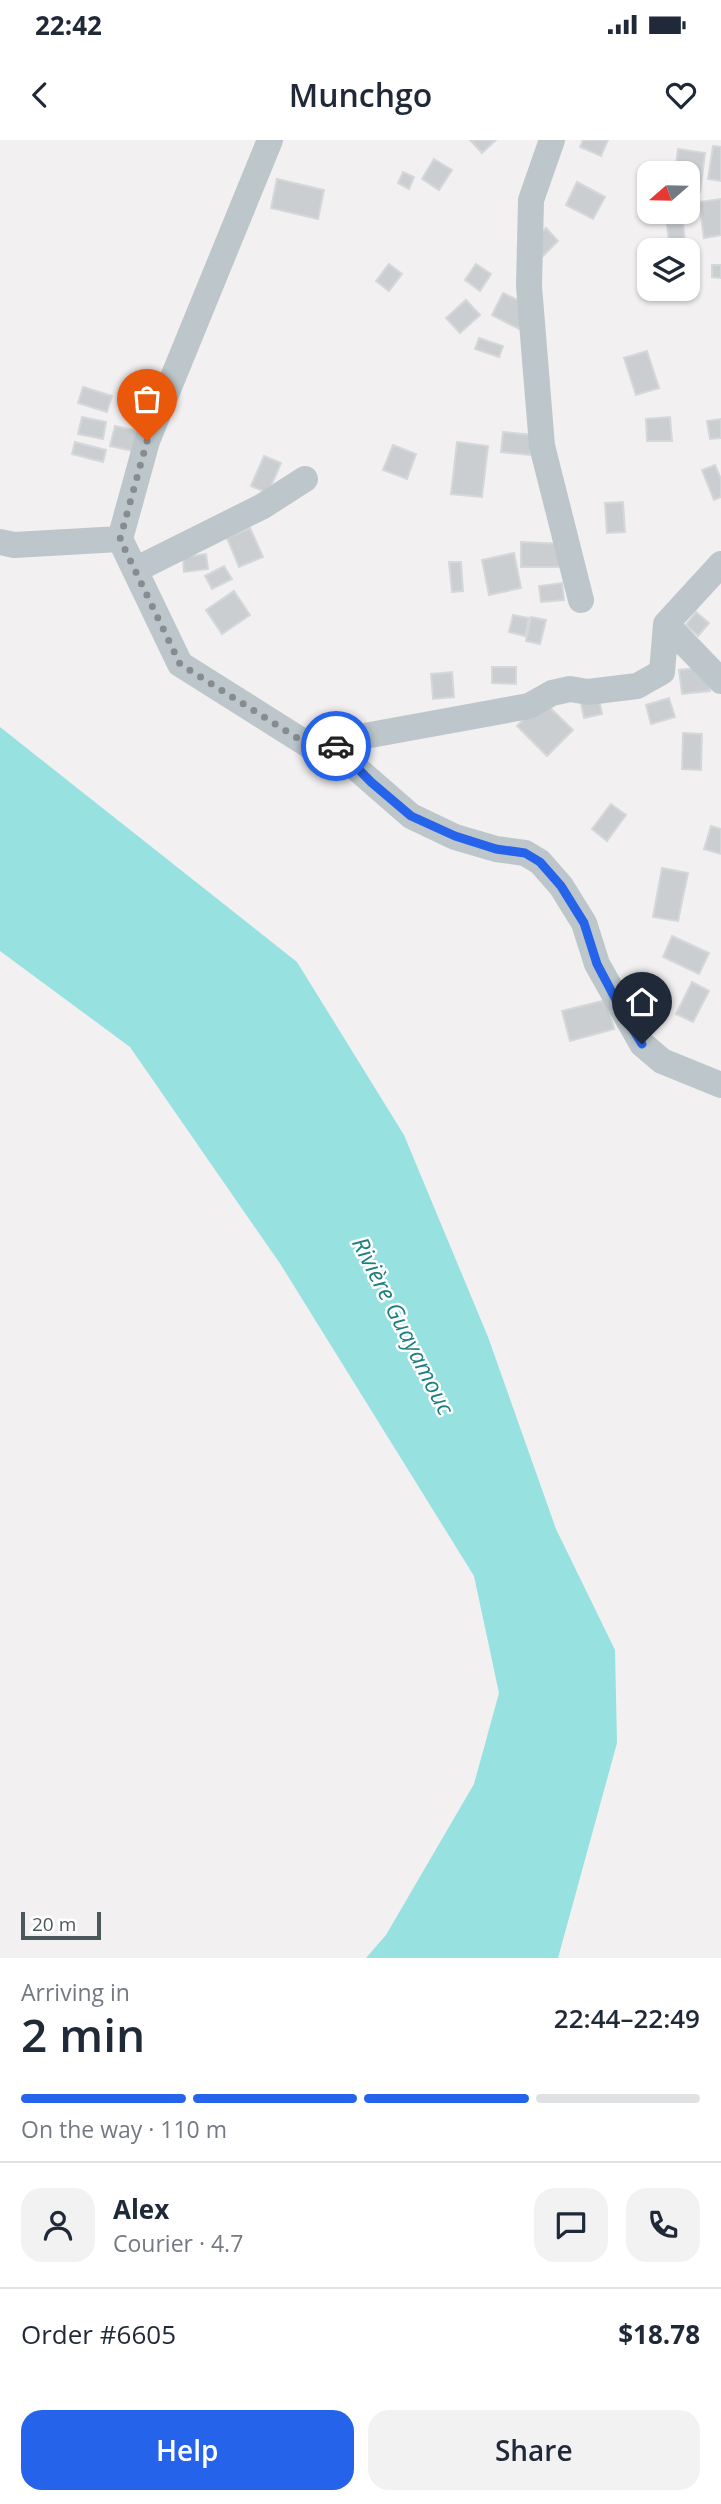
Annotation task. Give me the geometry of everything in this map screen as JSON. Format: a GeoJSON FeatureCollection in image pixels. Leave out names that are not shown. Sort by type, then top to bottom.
{"type":"FeatureCollection","features":[{"type":"Feature","properties":{"kind":"street"},"geometry":{"type":"LineString","coordinates":[[270,140],[147,441],[120,539],[180,664],[310,746],[530,706],[552,692],[570,689],[588,692],[638,686],[662,672],[666,624],[721,564]]}},
{"type":"Feature","properties":{"kind":"street"},"geometry":{"type":"LineString","coordinates":[[552,140],[531,200],[529,286],[542,446],[581,600]]}},
{"type":"Feature","properties":{"kind":"street"},"geometry":{"type":"LineString","coordinates":[[135,570],[263,506],[305,479]]}},
{"type":"Feature","properties":{"kind":"street"},"geometry":{"type":"LineString","coordinates":[[0,542],[14,545],[120,539]]}},
{"type":"Feature","properties":{"kind":"street"},"geometry":{"type":"LineString","coordinates":[[666,624],[721,681]]}},
{"type":"Feature","properties":{"kind":"street"},"geometry":{"type":"LineString","coordinates":[[332,742],[356,768],[411,816],[455,836],[496,849],[525,853],[540,862],[561,886],[584,923],[597,964],[642,1044],[662,1060],[721,1085]]}},
{"type":"Feature","properties":{"kind":"water","name":"Rivière Guayamouc"},"geometry":{"type":"Polygon","coordinates":[[[0,727],[297,962],[404,1135],[488,1337],[556,1529],[615,1650],[617,1743],[558,1958],[366,1958],[386,1935],[474,1784],[499,1693],[474,1576],[281,1265],[130,1047],[0,951],[0,727]]]}},
{"type":"Feature","properties":{"kind":"building"},"geometry":{"type":"Polygon","coordinates":[[[470,140],[496,140],[482,153],[470,140]]]}},
{"type":"Feature","properties":{"kind":"building"},"geometry":{"type":"Polygon","coordinates":[[[583,140],[608,140],[601,156],[580,147],[583,140]]]}},
{"type":"Feature","properties":{"kind":"building"},"geometry":{"type":"Polygon","coordinates":[[[713,146],[721,147],[721,181],[708,179],[713,146]]]}},
{"type":"Feature","properties":{"kind":"building"},"geometry":{"type":"Polygon","coordinates":[[[678,149],[705,153],[700,192],[700,161],[676,161],[678,149]]]}},
{"type":"Feature","properties":{"kind":"building"},"geometry":{"type":"Polygon","coordinates":[[[434,159],[452,170],[439,190],[422,179],[434,159]]]}},
{"type":"Feature","properties":{"kind":"building"},"geometry":{"type":"Polygon","coordinates":[[[403,172],[414,177],[409,189],[398,183],[403,172]]]}},
{"type":"Feature","properties":{"kind":"building"},"geometry":{"type":"Polygon","coordinates":[[[277,179],[324,190],[318,219],[271,208],[277,179]]]}},
{"type":"Feature","properties":{"kind":"building"},"geometry":{"type":"Polygon","coordinates":[[[577,182],[605,197],[593,219],[566,205],[577,182]]]}},
{"type":"Feature","properties":{"kind":"building"},"geometry":{"type":"Polygon","coordinates":[[[721,199],[721,235],[704,238],[700,202],[721,199]]]}},
{"type":"Feature","properties":{"kind":"building"},"geometry":{"type":"Polygon","coordinates":[[[683,224],[685,238],[669,238],[667,225],[683,224]]]}},
{"type":"Feature","properties":{"kind":"building"},"geometry":{"type":"Polygon","coordinates":[[[546,228],[558,241],[543,256],[531,243],[546,228]]]}},
{"type":"Feature","properties":{"kind":"building"},"geometry":{"type":"Polygon","coordinates":[[[389,264],[402,274],[389,291],[376,281],[389,264]]]}},
{"type":"Feature","properties":{"kind":"building"},"geometry":{"type":"Polygon","coordinates":[[[476,264],[491,274],[480,291],[465,280],[476,264]]]}},
{"type":"Feature","properties":{"kind":"building"},"geometry":{"type":"Polygon","coordinates":[[[712,265],[721,265],[721,278],[712,277],[712,265]]]}},
{"type":"Feature","properties":{"kind":"building"},"geometry":{"type":"Polygon","coordinates":[[[503,293],[530,306],[519,329],[492,315],[503,293]]]}},
{"type":"Feature","properties":{"kind":"building"},"geometry":{"type":"Polygon","coordinates":[[[466,300],[480,315],[460,333],[446,318],[466,300]]]}},
{"type":"Feature","properties":{"kind":"building"},"geometry":{"type":"Polygon","coordinates":[[[479,338],[503,346],[499,357],[475,349],[479,338]]]}},
{"type":"Feature","properties":{"kind":"building"},"geometry":{"type":"Polygon","coordinates":[[[647,351],[659,388],[636,395],[624,358],[647,351]]]}},
{"type":"Feature","properties":{"kind":"building"},"geometry":{"type":"Polygon","coordinates":[[[83,387],[112,396],[107,412],[78,403],[83,387]]]}},
{"type":"Feature","properties":{"kind":"building"},"geometry":{"type":"Polygon","coordinates":[[[82,417],[106,422],[103,439],[78,434],[82,417]]]}},
{"type":"Feature","properties":{"kind":"building"},"geometry":{"type":"Polygon","coordinates":[[[670,417],[672,441],[647,441],[646,419],[670,417]]]}},
{"type":"Feature","properties":{"kind":"building"},"geometry":{"type":"Polygon","coordinates":[[[721,419],[721,438],[710,439],[707,421],[721,419]]]}},
{"type":"Feature","properties":{"kind":"building"},"geometry":{"type":"Polygon","coordinates":[[[115,426],[143,432],[138,452],[110,446],[115,426]]]}},
{"type":"Feature","properties":{"kind":"building"},"geometry":{"type":"Polygon","coordinates":[[[503,432],[532,435],[530,455],[501,452],[503,432]]]}},
{"type":"Feature","properties":{"kind":"building"},"geometry":{"type":"Polygon","coordinates":[[[75,442],[106,450],[103,462],[72,454],[75,442]]]}},
{"type":"Feature","properties":{"kind":"building"},"geometry":{"type":"Polygon","coordinates":[[[457,442],[488,446],[482,497],[451,494],[457,442]]]}},
{"type":"Feature","properties":{"kind":"building"},"geometry":{"type":"Polygon","coordinates":[[[393,445],[416,454],[407,479],[383,470],[393,445]]]}},
{"type":"Feature","properties":{"kind":"building"},"geometry":{"type":"Polygon","coordinates":[[[264,456],[281,463],[268,493],[251,486],[264,456]]]}},
{"type":"Feature","properties":{"kind":"building"},"geometry":{"type":"Polygon","coordinates":[[[715,465],[721,479],[721,497],[714,500],[702,470],[715,465]]]}},
{"type":"Feature","properties":{"kind":"building"},"geometry":{"type":"Polygon","coordinates":[[[623,502],[625,532],[607,533],[605,503],[623,502]]]}},
{"type":"Feature","properties":{"kind":"building"},"geometry":{"type":"Polygon","coordinates":[[[250,528],[263,557],[239,567],[227,538],[250,528]]]}},
{"type":"Feature","properties":{"kind":"building"},"geometry":{"type":"Polygon","coordinates":[[[521,542],[564,544],[564,567],[521,567],[521,542]]]}},
{"type":"Feature","properties":{"kind":"building"},"geometry":{"type":"Polygon","coordinates":[[[514,553],[521,588],[489,595],[482,560],[514,553]]]}},
{"type":"Feature","properties":{"kind":"building"},"geometry":{"type":"Polygon","coordinates":[[[206,554],[208,569],[184,572],[183,557],[206,554]]]}},
{"type":"Feature","properties":{"kind":"building"},"geometry":{"type":"Polygon","coordinates":[[[449,562],[461,562],[463,591],[452,592],[449,562]]]}},
{"type":"Feature","properties":{"kind":"building"},"geometry":{"type":"Polygon","coordinates":[[[224,566],[232,579],[212,589],[205,576],[224,566]]]}},
{"type":"Feature","properties":{"kind":"building"},"geometry":{"type":"Polygon","coordinates":[[[562,583],[564,600],[541,602],[539,586],[562,583]]]}},
{"type":"Feature","properties":{"kind":"building"},"geometry":{"type":"Polygon","coordinates":[[[234,591],[250,615],[222,634],[206,610],[234,591]]]}},
{"type":"Feature","properties":{"kind":"building"},"geometry":{"type":"Polygon","coordinates":[[[696,612],[709,623],[698,636],[686,625],[696,612]]]}},
{"type":"Feature","properties":{"kind":"building"},"geometry":{"type":"Polygon","coordinates":[[[513,615],[529,618],[525,636],[509,632],[513,615]]]}},
{"type":"Feature","properties":{"kind":"building"},"geometry":{"type":"Polygon","coordinates":[[[531,617],[546,620],[540,644],[526,641],[531,617]]]}},
{"type":"Feature","properties":{"kind":"building"},"geometry":{"type":"Polygon","coordinates":[[[492,667],[516,667],[516,684],[492,683],[492,667]]]}},
{"type":"Feature","properties":{"kind":"building"},"geometry":{"type":"Polygon","coordinates":[[[707,667],[710,691],[682,694],[679,670],[707,667]]]}},
{"type":"Feature","properties":{"kind":"building"},"geometry":{"type":"Polygon","coordinates":[[[452,672],[454,697],[433,699],[431,674],[452,672]]]}},
{"type":"Feature","properties":{"kind":"building"},"geometry":{"type":"Polygon","coordinates":[[[669,698],[675,717],[651,724],[646,705],[669,698]]]}},
{"type":"Feature","properties":{"kind":"building"},"geometry":{"type":"Polygon","coordinates":[[[599,699],[602,714],[584,718],[581,703],[599,699]]]}},
{"type":"Feature","properties":{"kind":"building"},"geometry":{"type":"Polygon","coordinates":[[[542,700],[573,730],[547,756],[517,726],[542,700]]]}},
{"type":"Feature","properties":{"kind":"building"},"geometry":{"type":"Polygon","coordinates":[[[683,733],[702,734],[701,770],[682,769],[683,733]]]}},
{"type":"Feature","properties":{"kind":"building"},"geometry":{"type":"Polygon","coordinates":[[[611,804],[626,815],[607,841],[592,829],[611,804]]]}},
{"type":"Feature","properties":{"kind":"building"},"geometry":{"type":"Polygon","coordinates":[[[711,826],[721,829],[721,854],[704,849],[711,826]]]}},
{"type":"Feature","properties":{"kind":"building"},"geometry":{"type":"Polygon","coordinates":[[[662,868],[688,873],[678,921],[653,917],[662,868]]]}},
{"type":"Feature","properties":{"kind":"building"},"geometry":{"type":"Polygon","coordinates":[[[672,936],[709,953],[699,974],[663,957],[672,936]]]}},
{"type":"Feature","properties":{"kind":"building"},"geometry":{"type":"Polygon","coordinates":[[[692,982],[709,991],[693,1022],[676,1014],[692,982]]]}},
{"type":"Feature","properties":{"kind":"building"},"geometry":{"type":"Polygon","coordinates":[[[606,1000],[614,1029],[570,1041],[562,1011],[606,1000]]]}},
{"type":"Feature","properties":{"kind":"way so far"},"geometry":{"type":"LineString","coordinates":[[147,441],[120,539],[180,664],[310,746],[332,742],[336,746]]}},
{"type":"Feature","properties":{"kind":"route"},"geometry":{"type":"LineString","coordinates":[[336,746],[356,768],[411,816],[455,836],[496,849],[525,853],[540,862],[561,886],[584,923],[597,964],[642,1044]]}}]}
